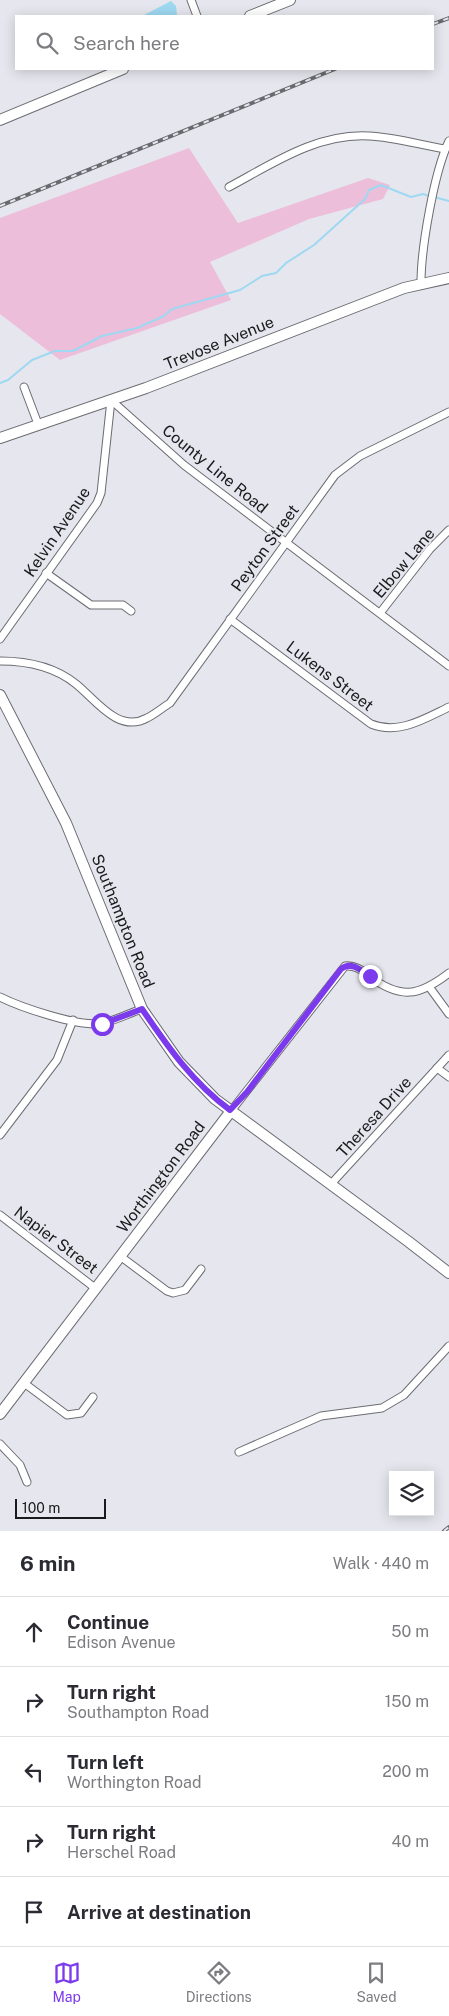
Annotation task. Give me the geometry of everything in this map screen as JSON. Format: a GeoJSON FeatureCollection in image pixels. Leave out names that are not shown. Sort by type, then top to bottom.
{"type":"FeatureCollection","features":[{"type":"Feature","properties":{"kind":"street"},"geometry":{"type":"LineString","coordinates":[[191,0],[197,15]]}},
{"type":"Feature","properties":{"kind":"street"},"geometry":{"type":"LineString","coordinates":[[252,15],[290,0]]}},
{"type":"Feature","properties":{"kind":"street"},"geometry":{"type":"LineString","coordinates":[[0,120],[121,70]]}},
{"type":"Feature","properties":{"kind":"street"},"geometry":{"type":"LineString","coordinates":[[229,187],[302,148],[357,136],[381,137],[445,149]]}},
{"type":"Feature","properties":{"kind":"street"},"geometry":{"type":"LineString","coordinates":[[421,283],[422,260],[434,196],[445,149],[449,141]]}},
{"type":"Feature","properties":{"kind":"street","name":"Trevose Avenue"},"geometry":{"type":"LineString","coordinates":[[0,438],[146,388],[341,311],[421,283],[449,278]]}},
{"type":"Feature","properties":{"kind":"street"},"geometry":{"type":"LineString","coordinates":[[24,387],[38,424]]}},
{"type":"Feature","properties":{"kind":"street","name":"County Line Road"},"geometry":{"type":"LineString","coordinates":[[111,400],[184,465],[449,666]]}},
{"type":"Feature","properties":{"kind":"street","name":"Kelvin Avenue"},"geometry":{"type":"LineString","coordinates":[[0,638],[102,493],[111,400]]}},
{"type":"Feature","properties":{"kind":"street","name":"Peyton Street"},"geometry":{"type":"LineString","coordinates":[[0,661],[23,662],[63,676],[76,683],[107,713],[126,720],[146,719],[170,703],[331,480],[344,466],[360,456],[449,412]]}},
{"type":"Feature","properties":{"kind":"street","name":"Elbow Lane"},"geometry":{"type":"LineString","coordinates":[[380,613],[426,553],[449,530]]}},
{"type":"Feature","properties":{"kind":"street"},"geometry":{"type":"LineString","coordinates":[[46,573],[91,605],[123,605],[132,611]]}},
{"type":"Feature","properties":{"kind":"street","name":"Lukens Street"},"geometry":{"type":"LineString","coordinates":[[230,619],[371,724],[397,728],[410,726],[449,707]]}},
{"type":"Feature","properties":{"kind":"street","name":"Southampton Road"},"geometry":{"type":"LineString","coordinates":[[0,695],[66,823],[142,1009],[179,1062],[215,1099],[448,1269]]}},
{"type":"Feature","properties":{"kind":"street","name":"Worthington Road"},"geometry":{"type":"LineString","coordinates":[[0,1414],[230,1110],[247,1092],[345,966],[352,966],[396,992],[414,992],[430,988]]}},
{"type":"Feature","properties":{"kind":"street"},"geometry":{"type":"LineString","coordinates":[[449,973],[430,988],[449,1014]]}},
{"type":"Feature","properties":{"kind":"street"},"geometry":{"type":"LineString","coordinates":[[0,997],[16,1005],[89,1024],[102,1024],[142,1009]]}},
{"type":"Feature","properties":{"kind":"street"},"geometry":{"type":"LineString","coordinates":[[0,1135],[57,1060],[73,1020]]}},
{"type":"Feature","properties":{"kind":"street","name":"Theresa Drive"},"geometry":{"type":"LineString","coordinates":[[331,1184],[449,1055]]}},
{"type":"Feature","properties":{"kind":"street"},"geometry":{"type":"LineString","coordinates":[[437,1068],[449,1077]]}},
{"type":"Feature","properties":{"kind":"street","name":"Napier Street"},"geometry":{"type":"LineString","coordinates":[[0,1215],[96,1288]]}},
{"type":"Feature","properties":{"kind":"street"},"geometry":{"type":"LineString","coordinates":[[120,1256],[167,1291],[173,1293],[185,1290],[201,1269]]}},
{"type":"Feature","properties":{"kind":"street"},"geometry":{"type":"LineString","coordinates":[[239,1452],[321,1416],[382,1408],[404,1395],[449,1346]]}},
{"type":"Feature","properties":{"kind":"street"},"geometry":{"type":"LineString","coordinates":[[24,1383],[67,1415],[81,1413],[93,1397]]}},
{"type":"Feature","properties":{"kind":"street"},"geometry":{"type":"LineString","coordinates":[[0,1444],[20,1465],[27,1482]]}},
{"type":"Feature","properties":{"kind":"shaded area"},"geometry":{"type":"Polygon","coordinates":[[[189,148],[238,223],[368,178],[390,185],[383,199],[309,219],[210,262],[231,300],[60,360],[0,314],[0,218],[189,148]]]}},
{"type":"Feature","properties":{"kind":"water"},"geometry":{"type":"Polygon","coordinates":[[[171,1],[176,6],[177,15],[144,15],[171,1]]]}},
{"type":"Feature","properties":{"kind":"waterway"},"geometry":{"type":"LineString","coordinates":[[0,383],[8,380],[32,360],[55,351],[73,351],[102,336],[137,328],[164,316],[172,309],[240,290],[262,276],[276,273],[286,263],[314,245],[365,199],[369,190],[381,185],[411,197],[423,194],[429,196]]}},
{"type":"Feature","properties":{"kind":"waterway"},"geometry":{"type":"LineString","coordinates":[[434,197],[449,201]]}},
{"type":"Feature","properties":{"kind":"railway"},"geometry":{"type":"LineString","coordinates":[[434,24],[449,18]]}},
{"type":"Feature","properties":{"kind":"railway"},"geometry":{"type":"LineString","coordinates":[[0,206],[333,70]]}},
{"type":"Feature","properties":{"kind":"railway"},"geometry":{"type":"LineString","coordinates":[[444,1531],[449,1527]]}},
{"type":"Feature","properties":{"kind":"route"},"geometry":{"type":"LineString","coordinates":[[102,1024],[142,1009],[179,1062],[215,1099],[230,1110],[247,1092],[341,969],[348,965],[353,966],[370,976]]}}]}
